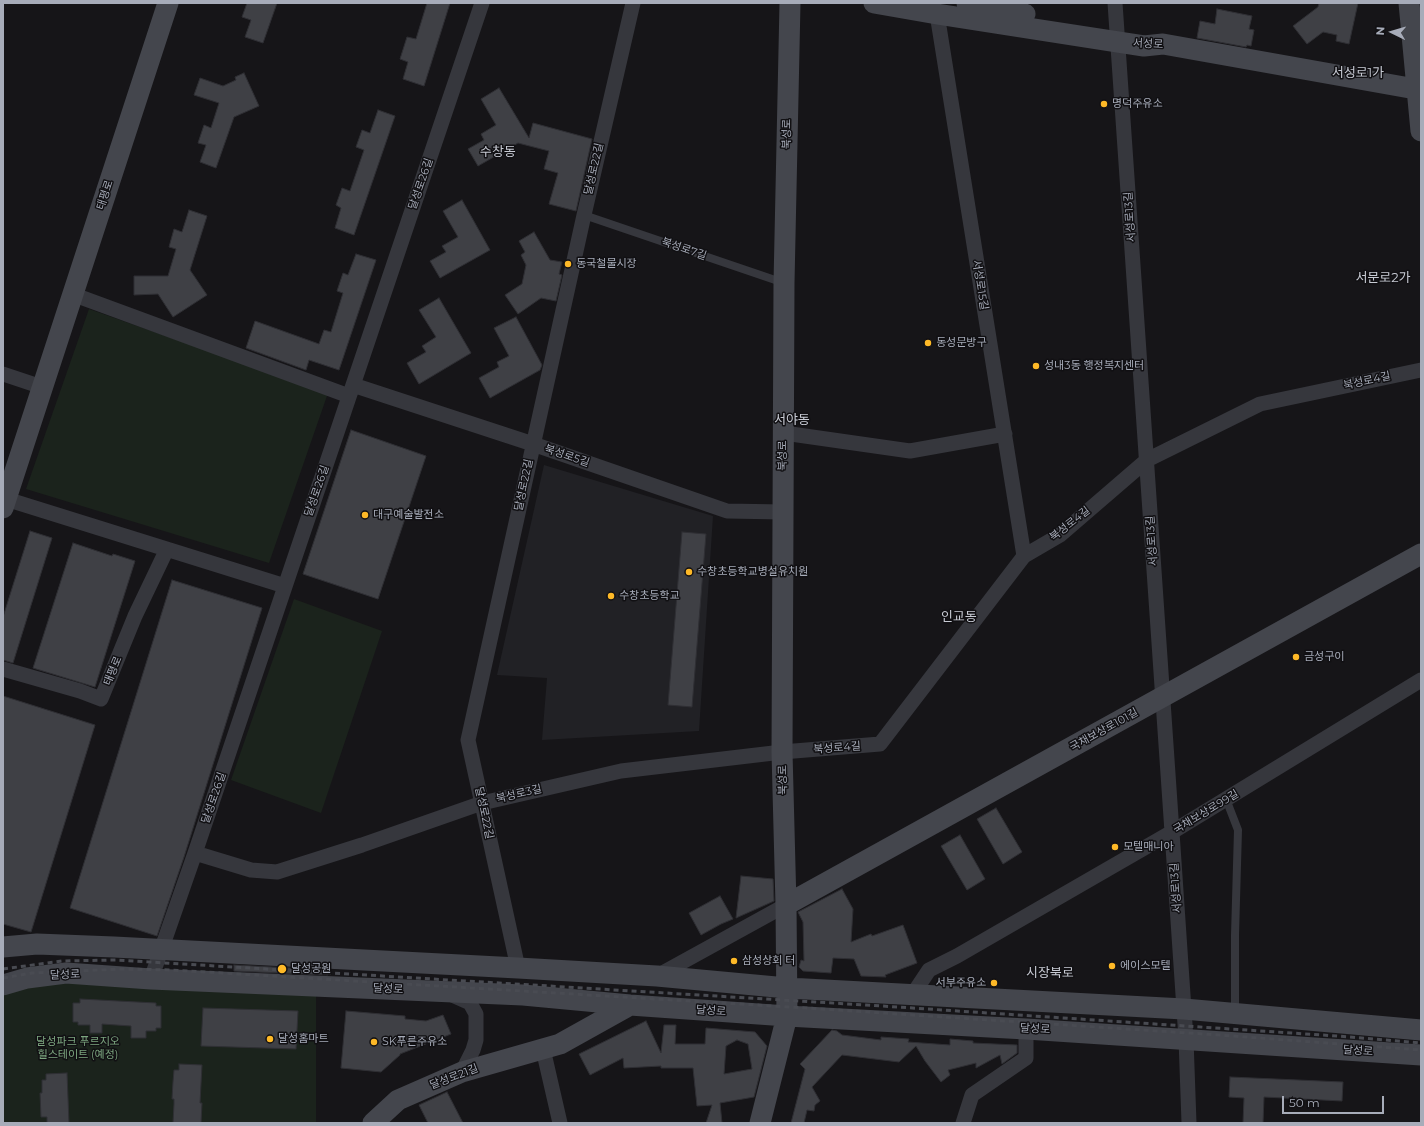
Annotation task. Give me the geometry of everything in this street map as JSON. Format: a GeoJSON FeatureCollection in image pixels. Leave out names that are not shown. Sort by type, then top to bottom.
{"type":"FeatureCollection","features":[{"type":"Feature","properties":{"kind":"main road","name":"태평로"},"geometry":{"type":"LineString","coordinates":[[4,504],[168,3]]}},
{"type":"Feature","properties":{"kind":"main road","name":"북성로"},"geometry":{"type":"LineString","coordinates":[[760,1123],[787,1016],[782,752],[784,283],[790,3]]}},
{"type":"Feature","properties":{"kind":"main road","name":"서성로"},"geometry":{"type":"LineString","coordinates":[[874,3],[937,14],[1117,36]]}},
{"type":"Feature","properties":{"kind":"main road","name":"서성로"},"geometry":{"type":"LineString","coordinates":[[967,3],[1117,36],[1144,46],[1163,44],[1419,90]]}},
{"type":"Feature","properties":{"kind":"main road"},"geometry":{"type":"LineString","coordinates":[[1409,3],[1419,90],[1421,131]]}},
{"type":"Feature","properties":{"kind":"main road","name":"국채보상로101길"},"geometry":{"type":"LineString","coordinates":[[786,905],[1421,554]]}},
{"type":"Feature","properties":{"kind":"main road"},"geometry":{"type":"LineString","coordinates":[[4,947],[38,944],[162,948],[657,976],[787,988],[1184,1009],[1421,1030]]}},
{"type":"Feature","properties":{"kind":"main road","name":"달성로"},"geometry":{"type":"LineString","coordinates":[[3,985],[26,978],[66,973],[151,979],[523,995],[630,1005],[787,1016],[1026,1029],[1421,1055]]}},
{"type":"Feature","properties":{"kind":"main road","name":"달성로21길"},"geometry":{"type":"LineString","coordinates":[[373,1123],[398,1100],[462,1072],[560,1044],[630,1005]]}},
{"type":"Feature","properties":{"kind":"street","name":"달성로26길"},"geometry":{"type":"LineString","coordinates":[[151,979],[195,853],[482,3]]}},
{"type":"Feature","properties":{"kind":"street","name":"달성로22길"},"geometry":{"type":"LineString","coordinates":[[518,968],[468,740],[584,215],[633,3]]}},
{"type":"Feature","properties":{"kind":"street","name":"서성로13길"},"geometry":{"type":"LineString","coordinates":[[1115,3],[1186,1039],[1189,1123]]}},
{"type":"Feature","properties":{"kind":"street","name":"서성로15길"},"geometry":{"type":"LineString","coordinates":[[937,14],[1024,556]]}},
{"type":"Feature","properties":{"kind":"street","name":"북성로5길"},"geometry":{"type":"LineString","coordinates":[[72,294],[351,390],[533,444],[727,510],[783,512]]}},
{"type":"Feature","properties":{"kind":"street","name":"북성로4길"},"geometry":{"type":"LineString","coordinates":[[782,752],[880,744],[1024,556],[1060,535],[1147,460],[1260,404],[1421,370]]}},
{"type":"Feature","properties":{"kind":"street"},"geometry":{"type":"LineString","coordinates":[[3,374],[42,387]]}},
{"type":"Feature","properties":{"kind":"street","name":"북성로"},"geometry":{"type":"LineString","coordinates":[[784,433],[910,451],[1005,434]]}},
{"type":"Feature","properties":{"kind":"street","name":"태평로"},"geometry":{"type":"LineString","coordinates":[[4,504],[167,549],[285,586]]}},
{"type":"Feature","properties":{"kind":"street","name":"태평로"},"geometry":{"type":"LineString","coordinates":[[3,669],[80,691],[101,699],[135,616],[167,549]]}},
{"type":"Feature","properties":{"kind":"street","name":"국채보상로99길"},"geometry":{"type":"LineString","coordinates":[[913,994],[929,970],[957,956],[1172,832],[1421,680]]}},
{"type":"Feature","properties":{"kind":"street","name":"북성로3길"},"geometry":{"type":"LineString","coordinates":[[195,853],[251,870],[277,872],[362,845],[482,803],[621,771],[782,752]]}},
{"type":"Feature","properties":{"kind":"street"},"geometry":{"type":"LineString","coordinates":[[657,976],[786,905]]}},
{"type":"Feature","properties":{"kind":"street"},"geometry":{"type":"LineString","coordinates":[[440,991],[470,1003],[476,1014],[476,1040],[473,1050],[462,1072]]}},
{"type":"Feature","properties":{"kind":"street"},"geometry":{"type":"LineString","coordinates":[[963,1123],[972,1095],[1026,1058],[1026,1029]]}},
{"type":"Feature","properties":{"kind":"street"},"geometry":{"type":"LineString","coordinates":[[543,1049],[560,1123]]}},
{"type":"Feature","properties":{"kind":"lane","name":"북성로7길"},"geometry":{"type":"LineString","coordinates":[[584,215],[784,283]]}},
{"type":"Feature","properties":{"kind":"lane"},"geometry":{"type":"LineString","coordinates":[[1226,799],[1238,830],[1235,935],[1235,1013]]}},
{"type":"Feature","properties":{"kind":"shaded area","name":"수창초등학교"},"geometry":{"type":"Polygon","coordinates":[[[544,465],[713,516],[699,731],[542,740],[547,678],[497,675],[544,465]]]}},
{"type":"Feature","properties":{"kind":"green space"},"geometry":{"type":"Polygon","coordinates":[[[89,309],[328,393],[269,563],[26,489],[89,309]]]}},
{"type":"Feature","properties":{"kind":"green space"},"geometry":{"type":"Polygon","coordinates":[[[294,599],[382,631],[321,813],[231,780],[294,599]]]}},
{"type":"Feature","properties":{"kind":"green space","name":"달성파크 푸르지오 힐스테이트 (예정)"},"geometry":{"type":"Polygon","coordinates":[[[27,978],[316,986],[316,1123],[3,1123],[3,985],[27,978]]]}},
{"type":"Feature","properties":{"kind":"building"},"geometry":{"type":"Polygon","coordinates":[[[247,3],[277,3],[263,43],[245,37],[251,20],[242,17],[247,3]]]}},
{"type":"Feature","properties":{"kind":"building"},"geometry":{"type":"Polygon","coordinates":[[[427,3],[450,3],[424,86],[403,79],[408,62],[400,59],[407,37],[416,39],[427,3]]]}},
{"type":"Feature","properties":{"kind":"building"},"geometry":{"type":"Polygon","coordinates":[[[1319,3],[1358,3],[1349,44],[1336,41],[1337,35],[1323,32],[1307,44],[1293,26],[1318,7],[1319,3]]]}},
{"type":"Feature","properties":{"kind":"building"},"geometry":{"type":"Polygon","coordinates":[[[1217,9],[1252,16],[1249,29],[1254,30],[1251,46],[1247,45],[1246,47],[1197,38],[1200,21],[1215,24],[1217,9]]]}},
{"type":"Feature","properties":{"kind":"building"},"geometry":{"type":"Polygon","coordinates":[[[244,73],[259,106],[234,117],[216,168],[200,162],[206,145],[198,143],[204,125],[211,128],[219,103],[194,95],[200,78],[223,86],[236,80],[235,77],[244,73]]]}},
{"type":"Feature","properties":{"kind":"building"},"geometry":{"type":"Polygon","coordinates":[[[499,88],[529,138],[533,123],[592,139],[576,211],[549,204],[558,173],[544,169],[549,151],[518,143],[478,166],[468,149],[484,140],[481,134],[496,125],[481,99],[499,88]]]}},
{"type":"Feature","properties":{"kind":"building"},"geometry":{"type":"Polygon","coordinates":[[[378,110],[395,116],[354,235],[335,228],[341,208],[336,205],[342,188],[350,191],[364,150],[356,147],[362,130],[370,133],[378,110]]]}},
{"type":"Feature","properties":{"kind":"building"},"geometry":{"type":"Polygon","coordinates":[[[462,200],[490,250],[440,278],[430,261],[446,252],[442,246],[458,237],[443,211],[462,200]]]}},
{"type":"Feature","properties":{"kind":"building"},"geometry":{"type":"Polygon","coordinates":[[[189,210],[207,216],[190,270],[207,295],[173,317],[158,294],[134,295],[134,276],[168,276],[176,249],[169,247],[174,229],[182,232],[189,210]]]}},
{"type":"Feature","properties":{"kind":"building"},"geometry":{"type":"Polygon","coordinates":[[[534,232],[550,260],[562,262],[559,274],[562,275],[556,301],[541,298],[518,314],[505,295],[522,284],[526,265],[521,255],[525,252],[519,241],[534,232]]]}},
{"type":"Feature","properties":{"kind":"building"},"geometry":{"type":"Polygon","coordinates":[[[356,254],[376,260],[339,370],[309,360],[306,370],[246,348],[255,321],[319,344],[324,330],[331,332],[343,293],[337,291],[343,273],[348,275],[356,254]]]}},
{"type":"Feature","properties":{"kind":"building"},"geometry":{"type":"Polygon","coordinates":[[[439,298],[471,353],[419,384],[407,363],[426,352],[422,346],[436,337],[419,310],[439,298]]]}},
{"type":"Feature","properties":{"kind":"building"},"geometry":{"type":"Polygon","coordinates":[[[516,317],[542,365],[540,370],[490,398],[479,378],[499,367],[497,362],[509,356],[494,328],[516,317]]]}},
{"type":"Feature","properties":{"kind":"building","name":"대구예술발전소"},"geometry":{"type":"Polygon","coordinates":[[[351,430],[426,456],[378,599],[303,574],[351,430]]]}},
{"type":"Feature","properties":{"kind":"building"},"geometry":{"type":"Polygon","coordinates":[[[30,531],[52,538],[13,663],[3,660],[3,617],[30,531]]]}},
{"type":"Feature","properties":{"kind":"building"},"geometry":{"type":"Polygon","coordinates":[[[682,532],[706,534],[692,707],[668,705],[682,532]]]}},
{"type":"Feature","properties":{"kind":"building"},"geometry":{"type":"Polygon","coordinates":[[[73,543],[112,556],[113,554],[135,561],[95,687],[33,668],[73,543]]]}},
{"type":"Feature","properties":{"kind":"building"},"geometry":{"type":"Polygon","coordinates":[[[172,580],[262,608],[184,857],[157,936],[70,908],[172,580]]]}},
{"type":"Feature","properties":{"kind":"building"},"geometry":{"type":"Polygon","coordinates":[[[3,696],[95,725],[31,932],[3,924],[3,696]]]}},
{"type":"Feature","properties":{"kind":"building"},"geometry":{"type":"Polygon","coordinates":[[[996,808],[1022,852],[1003,864],[977,819],[996,808]]]}},
{"type":"Feature","properties":{"kind":"building"},"geometry":{"type":"Polygon","coordinates":[[[960,835],[985,879],[967,890],[941,846],[960,835]]]}},
{"type":"Feature","properties":{"kind":"building"},"geometry":{"type":"Polygon","coordinates":[[[741,876],[773,879],[774,901],[736,918],[741,876]]]}},
{"type":"Feature","properties":{"kind":"building"},"geometry":{"type":"Polygon","coordinates":[[[842,889],[853,909],[851,942],[871,934],[872,936],[903,925],[917,963],[885,975],[886,977],[861,976],[854,959],[833,958],[831,973],[803,971],[799,967],[801,960],[804,961],[803,922],[798,912],[842,889]]]}},
{"type":"Feature","properties":{"kind":"building"},"geometry":{"type":"Polygon","coordinates":[[[720,896],[733,919],[701,935],[689,913],[720,896]]]}},
{"type":"Feature","properties":{"kind":"building"},"geometry":{"type":"Polygon","coordinates":[[[234,965],[328,970],[328,975],[234,971],[234,965]]]}},
{"type":"Feature","properties":{"kind":"building"},"geometry":{"type":"Polygon","coordinates":[[[80,999],[156,1003],[156,1006],[161,1006],[161,1028],[156,1028],[156,1031],[146,1031],[146,1038],[131,1038],[131,1026],[102,1024],[102,1033],[90,1033],[90,1025],[78,1025],[78,1022],[73,1022],[73,1003],[80,1003],[80,999]]]}},
{"type":"Feature","properties":{"kind":"building"},"geometry":{"type":"Polygon","coordinates":[[[203,1008],[298,1011],[296,1049],[201,1046],[203,1008]]]}},
{"type":"Feature","properties":{"kind":"building"},"geometry":{"type":"Polygon","coordinates":[[[346,1011],[405,1016],[405,1019],[426,1021],[443,1015],[451,1034],[400,1054],[381,1072],[341,1068],[346,1011]]]}},
{"type":"Feature","properties":{"kind":"building"},"geometry":{"type":"Polygon","coordinates":[[[646,1021],[661,1053],[664,1025],[676,1025],[675,1044],[705,1044],[706,1028],[755,1032],[767,1046],[754,1097],[720,1103],[722,1123],[706,1123],[712,1105],[697,1106],[693,1068],[661,1068],[661,1066],[624,1068],[623,1058],[590,1075],[579,1054],[646,1021]],[[737,1040],[726,1046],[724,1074],[752,1069],[748,1044],[737,1040]]]}},
{"type":"Feature","properties":{"kind":"building"},"geometry":{"type":"Polygon","coordinates":[[[832,1030],[837,1031],[842,1035],[881,1040],[881,1037],[909,1039],[908,1042],[950,1045],[950,1039],[973,1041],[973,1043],[1017,1045],[1017,1053],[1002,1064],[1000,1055],[976,1068],[976,1063],[948,1070],[950,1075],[941,1082],[916,1046],[899,1062],[842,1055],[812,1087],[820,1101],[815,1105],[814,1111],[807,1110],[804,1123],[791,1123],[805,1069],[800,1064],[832,1030]]]}},
{"type":"Feature","properties":{"kind":"building"},"geometry":{"type":"Polygon","coordinates":[[[179,1064],[202,1065],[200,1103],[202,1103],[201,1123],[173,1123],[174,1099],[172,1099],[174,1070],[179,1070],[179,1064]]]}},
{"type":"Feature","properties":{"kind":"building"},"geometry":{"type":"Polygon","coordinates":[[[67,1073],[69,1123],[47,1123],[47,1117],[41,1117],[40,1093],[42,1093],[42,1080],[46,1080],[46,1074],[67,1073]]]}},
{"type":"Feature","properties":{"kind":"building"},"geometry":{"type":"Polygon","coordinates":[[[1230,1077],[1343,1082],[1342,1101],[1264,1097],[1263,1123],[1243,1123],[1244,1098],[1229,1097],[1230,1077]]]}},
{"type":"Feature","properties":{"kind":"building"},"geometry":{"type":"Polygon","coordinates":[[[447,1092],[463,1123],[428,1123],[419,1105],[447,1092]]]}},
{"type":"Feature","properties":{"kind":"railway"},"geometry":{"type":"LineString","coordinates":[[3,969],[62,961],[116,960],[882,1006],[1337,1036],[1421,1043]]}},
{"type":"Feature","properties":{"kind":"railway"},"geometry":{"type":"LineString","coordinates":[[3,978],[32,973],[121,969],[171,970],[806,1008],[1219,1035],[1421,1050]]}},
{"type":"Feature","properties":{"kind":"place","name":"명덕주유소"},"geometry":{"type":"Point","coordinates":[1104,104]}},
{"type":"Feature","properties":{"kind":"place","name":"동국철물시장"},"geometry":{"type":"Point","coordinates":[568,264]}},
{"type":"Feature","properties":{"kind":"place","name":"동성문방구"},"geometry":{"type":"Point","coordinates":[928,343]}},
{"type":"Feature","properties":{"kind":"place","name":"성내3동 행정복지센터"},"geometry":{"type":"Point","coordinates":[1036,366]}},
{"type":"Feature","properties":{"kind":"place","name":"대구예술발전소"},"geometry":{"type":"Point","coordinates":[365,515]}},
{"type":"Feature","properties":{"kind":"place","name":"수창초등학교병설유치원"},"geometry":{"type":"Point","coordinates":[689,572]}},
{"type":"Feature","properties":{"kind":"place","name":"수창초등학교"},"geometry":{"type":"Point","coordinates":[611,596]}},
{"type":"Feature","properties":{"kind":"place","name":"금성구이"},"geometry":{"type":"Point","coordinates":[1296,657]}},
{"type":"Feature","properties":{"kind":"place","name":"모텔매니아"},"geometry":{"type":"Point","coordinates":[1115,847]}},
{"type":"Feature","properties":{"kind":"place","name":"삼성상회 터"},"geometry":{"type":"Point","coordinates":[734,961]}},
{"type":"Feature","properties":{"kind":"place","name":"에이스모텔"},"geometry":{"type":"Point","coordinates":[1112,966]}},
{"type":"Feature","properties":{"kind":"place","name":"달성공원"},"geometry":{"type":"Point","coordinates":[282,969]}},
{"type":"Feature","properties":{"kind":"place","name":"서부주유소"},"geometry":{"type":"Point","coordinates":[994,983]}},
{"type":"Feature","properties":{"kind":"place","name":"달성홈마트"},"geometry":{"type":"Point","coordinates":[270,1039]}},
{"type":"Feature","properties":{"kind":"place","name":"SK푸른주유소"},"geometry":{"type":"Point","coordinates":[374,1042]}},
{"type":"Feature","properties":{"kind":"district","name":"서성로1가"},"geometry":{"type":"Point","coordinates":[1358,73]}},
{"type":"Feature","properties":{"kind":"district","name":"수창동"},"geometry":{"type":"Point","coordinates":[498,152]}},
{"type":"Feature","properties":{"kind":"district","name":"서문로2가"},"geometry":{"type":"Point","coordinates":[1383,278]}},
{"type":"Feature","properties":{"kind":"district","name":"서야동"},"geometry":{"type":"Point","coordinates":[792,420]}},
{"type":"Feature","properties":{"kind":"district","name":"인교동"},"geometry":{"type":"Point","coordinates":[959,617]}},
{"type":"Feature","properties":{"kind":"district","name":"시장북로"},"geometry":{"type":"Point","coordinates":[1050,973]}}]}
